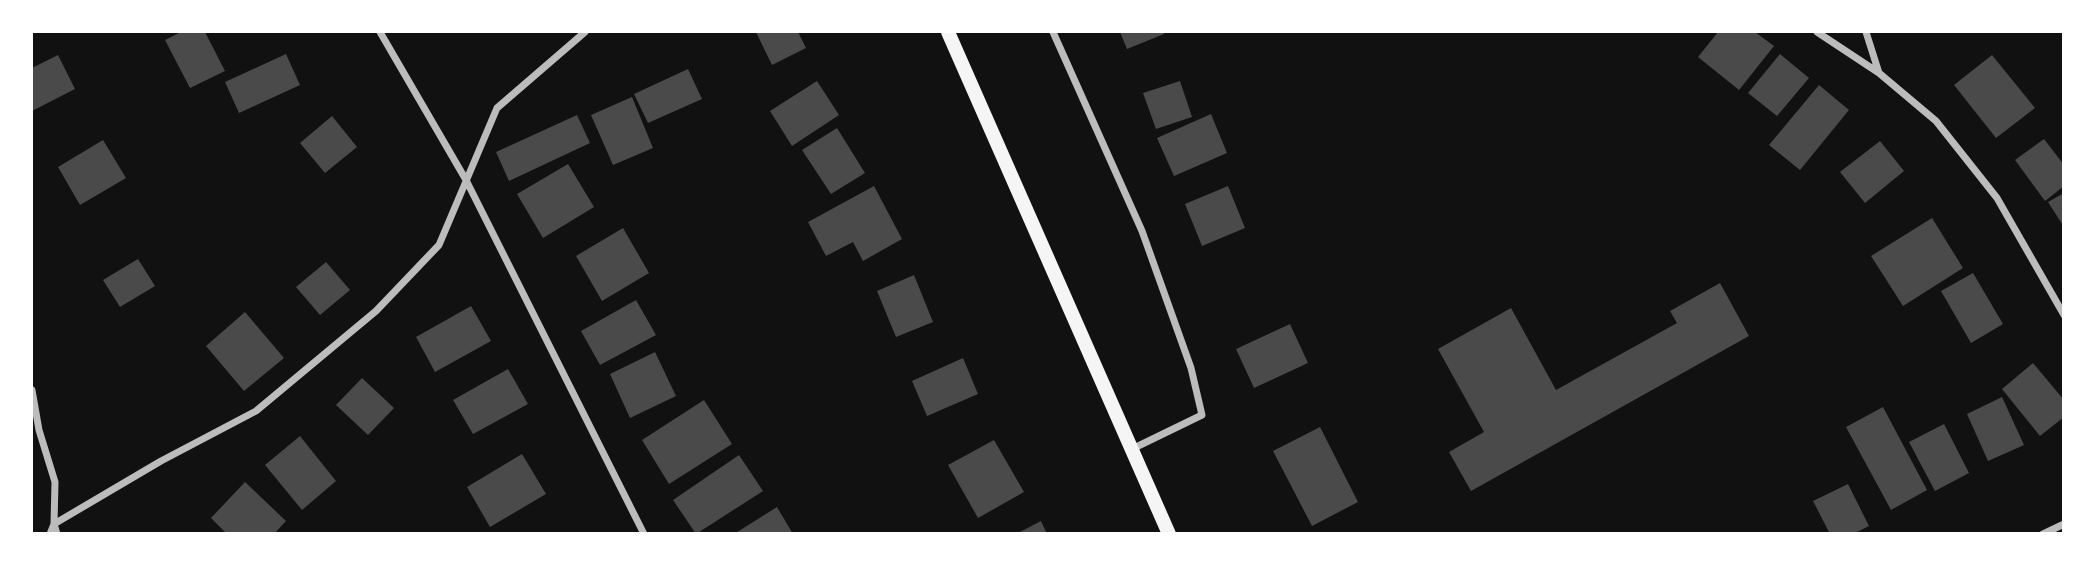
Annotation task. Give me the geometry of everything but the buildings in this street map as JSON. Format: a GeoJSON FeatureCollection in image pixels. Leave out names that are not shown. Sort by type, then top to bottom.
{"type":"FeatureCollection","features":[{"type":"Feature","properties":{"kind":"main road"},"geometry":{"type":"LineString","coordinates":[[947,32],[1169,534]]}},
{"type":"Feature","properties":{"kind":"street"},"geometry":{"type":"LineString","coordinates":[[380,32],[467,180],[644,534]]}},
{"type":"Feature","properties":{"kind":"street"},"geometry":{"type":"LineString","coordinates":[[50,534],[54,524],[161,461],[256,411],[376,311],[439,245],[497,108],[585,32]]}},
{"type":"Feature","properties":{"kind":"street"},"geometry":{"type":"LineString","coordinates":[[1053,32],[1142,231],[1191,368],[1202,415],[1132,449]]}},
{"type":"Feature","properties":{"kind":"street"},"geometry":{"type":"LineString","coordinates":[[1817,32],[1879,73],[1936,121],[1997,198],[2063,315]]}},
{"type":"Feature","properties":{"kind":"street"},"geometry":{"type":"LineString","coordinates":[[1866,32],[1879,73]]}},
{"type":"Feature","properties":{"kind":"street"},"geometry":{"type":"LineString","coordinates":[[32,390],[39,430],[55,482],[54,524],[57,534]]}},
{"type":"Feature","properties":{"kind":"street"},"geometry":{"type":"LineString","coordinates":[[2043,534],[2063,523]]}}]}
